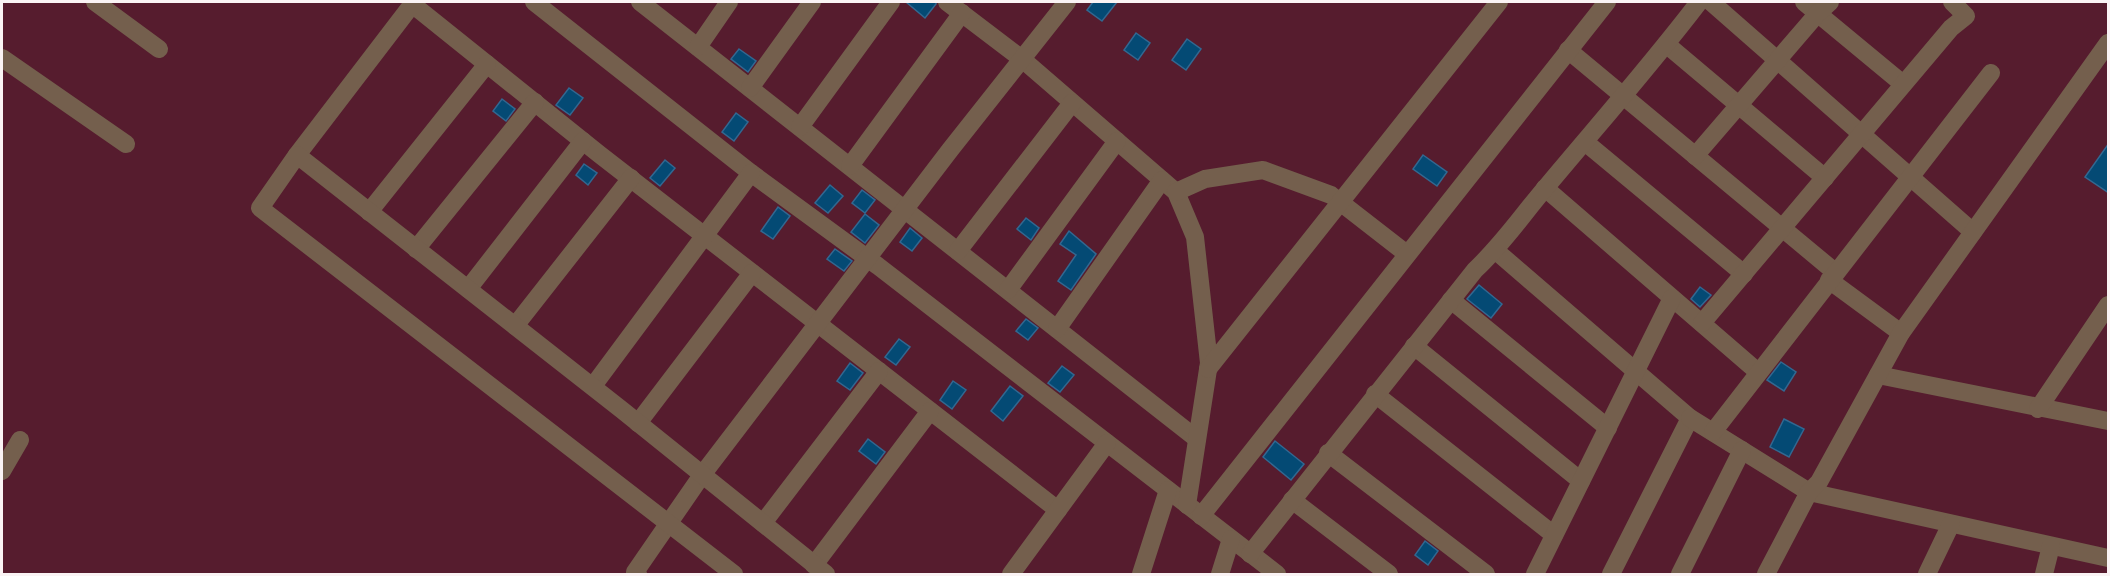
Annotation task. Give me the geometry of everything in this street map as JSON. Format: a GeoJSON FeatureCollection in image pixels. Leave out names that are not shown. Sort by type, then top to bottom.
{"type":"FeatureCollection","features":[{"type":"Feature","properties":{"kind":"street"},"geometry":{"type":"LineString","coordinates":[[95,2],[159,49]]}},
{"type":"Feature","properties":{"kind":"street"},"geometry":{"type":"LineString","coordinates":[[534,2],[751,173],[868,258],[1277,574]]}},
{"type":"Feature","properties":{"kind":"street"},"geometry":{"type":"LineString","coordinates":[[640,2],[1197,439]]}},
{"type":"Feature","properties":{"kind":"street"},"geometry":{"type":"LineString","coordinates":[[698,47],[729,2]]}},
{"type":"Feature","properties":{"kind":"street"},"geometry":{"type":"LineString","coordinates":[[750,88],[812,2]]}},
{"type":"Feature","properties":{"kind":"street"},"geometry":{"type":"LineString","coordinates":[[800,127],[891,2]]}},
{"type":"Feature","properties":{"kind":"street"},"geometry":{"type":"LineString","coordinates":[[1208,369],[1499,2]]}},
{"type":"Feature","properties":{"kind":"street"},"geometry":{"type":"LineString","coordinates":[[1194,510],[1407,254],[1607,2]]}},
{"type":"Feature","properties":{"kind":"street"},"geometry":{"type":"LineString","coordinates":[[1250,554],[1475,270],[1496,251],[1698,2]]}},
{"type":"Feature","properties":{"kind":"street"},"geometry":{"type":"LineString","coordinates":[[1711,2],[1973,232]]}},
{"type":"Feature","properties":{"kind":"street"},"geometry":{"type":"LineString","coordinates":[[1702,323],[1951,28],[1966,16],[1952,2]]}},
{"type":"Feature","properties":{"kind":"street"},"geometry":{"type":"LineString","coordinates":[[734,574],[260,208],[297,155],[413,3],[583,141],[1058,510]]}},
{"type":"Feature","properties":{"kind":"street"},"geometry":{"type":"LineString","coordinates":[[635,574],[702,475],[1022,59],[1059,4]]}},
{"type":"Feature","properties":{"kind":"street"},"geometry":{"type":"LineString","coordinates":[[1695,156],[1777,60],[1818,5],[1903,84]]}},
{"type":"Feature","properties":{"kind":"street"},"geometry":{"type":"LineString","coordinates":[[850,166],[955,7],[1022,59],[1169,186],[1195,237],[1209,363],[1197,439],[1194,510]]}},
{"type":"Feature","properties":{"kind":"street"},"geometry":{"type":"LineString","coordinates":[[1766,574],[1809,492],[1819,482],[1901,333],[2109,43]]}},
{"type":"Feature","properties":{"kind":"street"},"geometry":{"type":"LineString","coordinates":[[1666,44],[1825,178]]}},
{"type":"Feature","properties":{"kind":"street"},"geometry":{"type":"LineString","coordinates":[[1568,50],[1783,228],[1832,276],[1901,333]]}},
{"type":"Feature","properties":{"kind":"street"},"geometry":{"type":"LineString","coordinates":[[2,58],[126,144]]}},
{"type":"Feature","properties":{"kind":"street"},"geometry":{"type":"LineString","coordinates":[[369,212],[487,64]]}},
{"type":"Feature","properties":{"kind":"street"},"geometry":{"type":"LineString","coordinates":[[1713,432],[1991,73]]}},
{"type":"Feature","properties":{"kind":"street"},"geometry":{"type":"LineString","coordinates":[[416,249],[535,102]]}},
{"type":"Feature","properties":{"kind":"street"},"geometry":{"type":"LineString","coordinates":[[958,251],[1072,103]]}},
{"type":"Feature","properties":{"kind":"street"},"geometry":{"type":"LineString","coordinates":[[468,289],[583,141]]}},
{"type":"Feature","properties":{"kind":"street"},"geometry":{"type":"LineString","coordinates":[[1008,290],[1117,141]]}},
{"type":"Feature","properties":{"kind":"street"},"geometry":{"type":"LineString","coordinates":[[1585,142],[1744,274]]}},
{"type":"Feature","properties":{"kind":"street"},"geometry":{"type":"LineString","coordinates":[[297,155],[593,386],[820,570],[930,411]]}},
{"type":"Feature","properties":{"kind":"street"},"geometry":{"type":"LineString","coordinates":[[1057,329],[1169,186],[1263,170],[1331,195],[1407,254]]}},
{"type":"Feature","properties":{"kind":"street"},"geometry":{"type":"LineString","coordinates":[[593,386],[751,173]]}},
{"type":"Feature","properties":{"kind":"street"},"geometry":{"type":"LineString","coordinates":[[514,326],[631,178]]}},
{"type":"Feature","properties":{"kind":"street"},"geometry":{"type":"LineString","coordinates":[[1545,188],[1758,372]]}},
{"type":"Feature","properties":{"kind":"street"},"geometry":{"type":"LineString","coordinates":[[1496,251],[1690,418],[1809,492],[2109,558]]}},
{"type":"Feature","properties":{"kind":"street"},"geometry":{"type":"LineString","coordinates":[[638,423],[752,273]]}},
{"type":"Feature","properties":{"kind":"street"},"geometry":{"type":"LineString","coordinates":[[1535,574],[1672,298]]}},
{"type":"Feature","properties":{"kind":"street"},"geometry":{"type":"LineString","coordinates":[[1451,300],[1608,428]]}},
{"type":"Feature","properties":{"kind":"street"},"geometry":{"type":"LineString","coordinates":[[2038,409],[2109,305]]}},
{"type":"Feature","properties":{"kind":"street"},"geometry":{"type":"LineString","coordinates":[[1414,346],[1581,481]]}},
{"type":"Feature","properties":{"kind":"street"},"geometry":{"type":"LineString","coordinates":[[763,523],[879,371]]}},
{"type":"Feature","properties":{"kind":"street"},"geometry":{"type":"LineString","coordinates":[[1878,375],[2109,422]]}},
{"type":"Feature","properties":{"kind":"street"},"geometry":{"type":"LineString","coordinates":[[1375,394],[1554,536]]}},
{"type":"Feature","properties":{"kind":"street"},"geometry":{"type":"LineString","coordinates":[[1611,574],[1690,418]]}},
{"type":"Feature","properties":{"kind":"street"},"geometry":{"type":"LineString","coordinates":[[2,471],[20,440]]}},
{"type":"Feature","properties":{"kind":"street"},"geometry":{"type":"LineString","coordinates":[[1011,574],[1107,442]]}},
{"type":"Feature","properties":{"kind":"street"},"geometry":{"type":"LineString","coordinates":[[1680,574],[1742,450]]}},
{"type":"Feature","properties":{"kind":"street"},"geometry":{"type":"LineString","coordinates":[[1329,453],[1486,574]]}},
{"type":"Feature","properties":{"kind":"street"},"geometry":{"type":"LineString","coordinates":[[1141,574],[1168,490]]}},
{"type":"Feature","properties":{"kind":"street"},"geometry":{"type":"LineString","coordinates":[[1292,500],[1389,574]]}},
{"type":"Feature","properties":{"kind":"street"},"geometry":{"type":"LineString","coordinates":[[1927,574],[1951,524]]}},
{"type":"Feature","properties":{"kind":"street"},"geometry":{"type":"LineString","coordinates":[[1220,574],[1231,539]]}},
{"type":"Feature","properties":{"kind":"street"},"geometry":{"type":"LineString","coordinates":[[2044,574],[2051,546]]}},
{"type":"Feature","properties":{"kind":"building"},"geometry":{"type":"Polygon","coordinates":[[[906,2],[936,2],[936,4],[925,18],[906,2]]]}},
{"type":"Feature","properties":{"kind":"building"},"geometry":{"type":"Polygon","coordinates":[[[1093,2],[1117,2],[1102,21],[1087,10],[1093,2]]]}},
{"type":"Feature","properties":{"kind":"building"},"geometry":{"type":"Polygon","coordinates":[[[1136,33],[1150,43],[1138,60],[1124,50],[1136,33]]]}},
{"type":"Feature","properties":{"kind":"building"},"geometry":{"type":"Polygon","coordinates":[[[1187,39],[1201,49],[1186,70],[1172,60],[1187,39]]]}},
{"type":"Feature","properties":{"kind":"building"},"geometry":{"type":"Polygon","coordinates":[[[739,49],[756,61],[748,72],[731,59],[739,49]]]}},
{"type":"Feature","properties":{"kind":"building"},"geometry":{"type":"Polygon","coordinates":[[[569,88],[583,98],[570,115],[556,105],[569,88]]]}},
{"type":"Feature","properties":{"kind":"building"},"geometry":{"type":"Polygon","coordinates":[[[502,99],[515,109],[506,121],[493,111],[502,99]]]}},
{"type":"Feature","properties":{"kind":"building"},"geometry":{"type":"Polygon","coordinates":[[[736,113],[748,122],[734,141],[722,132],[736,113]]]}},
{"type":"Feature","properties":{"kind":"building"},"geometry":{"type":"Polygon","coordinates":[[[2109,143],[2109,193],[2085,177],[2109,143]]]}},
{"type":"Feature","properties":{"kind":"building"},"geometry":{"type":"Polygon","coordinates":[[[1423,155],[1447,172],[1437,186],[1413,169],[1423,155]]]}},
{"type":"Feature","properties":{"kind":"building"},"geometry":{"type":"Polygon","coordinates":[[[665,160],[675,168],[660,186],[650,178],[665,160]]]}},
{"type":"Feature","properties":{"kind":"building"},"geometry":{"type":"Polygon","coordinates":[[[584,164],[597,173],[588,185],[576,175],[584,164]]]}},
{"type":"Feature","properties":{"kind":"building"},"geometry":{"type":"Polygon","coordinates":[[[830,185],[843,196],[828,213],[815,203],[830,185]]]}},
{"type":"Feature","properties":{"kind":"building"},"geometry":{"type":"Polygon","coordinates":[[[862,190],[875,200],[865,213],[852,203],[862,190]]]}},
{"type":"Feature","properties":{"kind":"building"},"geometry":{"type":"Polygon","coordinates":[[[778,207],[790,216],[773,239],[761,231],[778,207]]]}},
{"type":"Feature","properties":{"kind":"building"},"geometry":{"type":"Polygon","coordinates":[[[865,214],[879,225],[865,243],[851,232],[865,214]]]}},
{"type":"Feature","properties":{"kind":"building"},"geometry":{"type":"Polygon","coordinates":[[[1026,218],[1039,228],[1031,240],[1017,229],[1026,218]]]}},
{"type":"Feature","properties":{"kind":"building"},"geometry":{"type":"Polygon","coordinates":[[[910,228],[922,238],[912,251],[900,242],[910,228]]]}},
{"type":"Feature","properties":{"kind":"building"},"geometry":{"type":"Polygon","coordinates":[[[1069,231],[1096,254],[1071,290],[1058,281],[1076,255],[1060,244],[1069,231]]]}},
{"type":"Feature","properties":{"kind":"building"},"geometry":{"type":"Polygon","coordinates":[[[835,249],[852,261],[844,271],[827,259],[835,249]]]}},
{"type":"Feature","properties":{"kind":"building"},"geometry":{"type":"Polygon","coordinates":[[[1479,285],[1502,304],[1491,318],[1467,299],[1479,285]]]}},
{"type":"Feature","properties":{"kind":"building"},"geometry":{"type":"Polygon","coordinates":[[[1700,287],[1711,295],[1700,307],[1691,299],[1700,287]]]}},
{"type":"Feature","properties":{"kind":"building"},"geometry":{"type":"Polygon","coordinates":[[[1026,319],[1038,328],[1028,340],[1016,331],[1026,319]]]}},
{"type":"Feature","properties":{"kind":"building"},"geometry":{"type":"Polygon","coordinates":[[[899,339],[910,347],[896,365],[885,357],[899,339]]]}},
{"type":"Feature","properties":{"kind":"building"},"geometry":{"type":"Polygon","coordinates":[[[1781,362],[1796,372],[1784,391],[1767,380],[1781,362]]]}},
{"type":"Feature","properties":{"kind":"building"},"geometry":{"type":"Polygon","coordinates":[[[850,363],[863,373],[850,390],[837,381],[850,363]]]}},
{"type":"Feature","properties":{"kind":"building"},"geometry":{"type":"Polygon","coordinates":[[[1062,366],[1074,375],[1060,392],[1048,383],[1062,366]]]}},
{"type":"Feature","properties":{"kind":"building"},"geometry":{"type":"Polygon","coordinates":[[[953,381],[966,390],[952,409],[940,400],[953,381]]]}},
{"type":"Feature","properties":{"kind":"building"},"geometry":{"type":"Polygon","coordinates":[[[1010,386],[1023,396],[1003,421],[991,411],[1010,386]]]}},
{"type":"Feature","properties":{"kind":"building"},"geometry":{"type":"Polygon","coordinates":[[[1784,419],[1804,429],[1789,457],[1770,447],[1784,419]]]}},
{"type":"Feature","properties":{"kind":"building"},"geometry":{"type":"Polygon","coordinates":[[[868,439],[885,452],[876,464],[859,451],[868,439]]]}},
{"type":"Feature","properties":{"kind":"building"},"geometry":{"type":"Polygon","coordinates":[[[1275,441],[1304,464],[1291,480],[1263,457],[1275,441]]]}},
{"type":"Feature","properties":{"kind":"building"},"geometry":{"type":"Polygon","coordinates":[[[1425,541],[1438,551],[1428,565],[1415,555],[1425,541]]]}}]}
